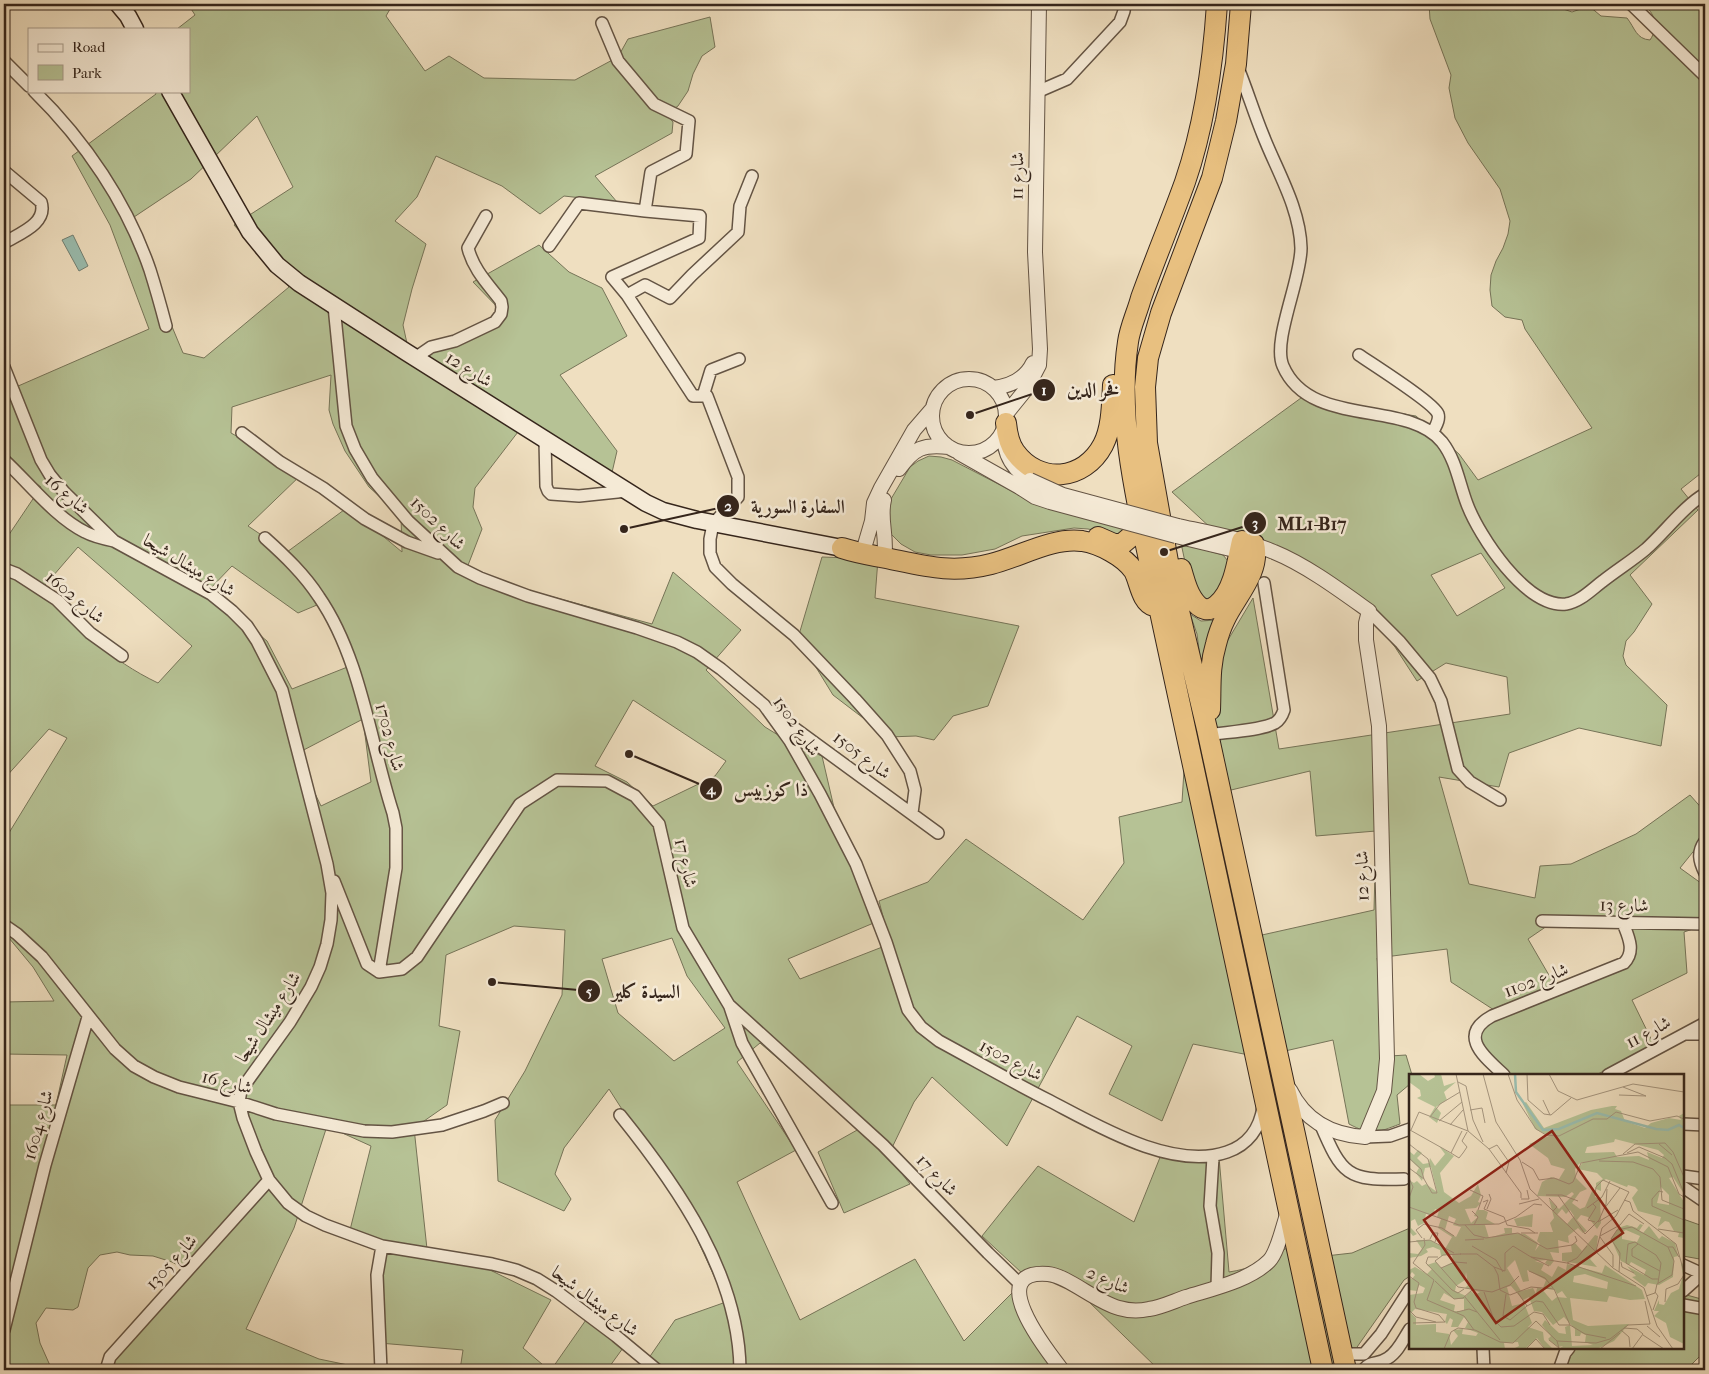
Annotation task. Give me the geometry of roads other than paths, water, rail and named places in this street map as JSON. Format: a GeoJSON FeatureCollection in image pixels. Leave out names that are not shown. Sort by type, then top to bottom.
{"type":"FeatureCollection","features":[{"type":"Feature","properties":{"kind":"highway"},"geometry":{"type":"LineString","coordinates":[[1217,4],[1209,83],[1195,150],[1128,340],[1124,384],[1125,423],[1159,607],[1265,1093],[1288,1211],[1323,1370]]}},
{"type":"Feature","properties":{"kind":"highway"},"geometry":{"type":"LineString","coordinates":[[1241,4],[1236,64],[1226,121],[1212,178],[1161,313],[1148,358],[1144,386],[1147,443],[1170,573],[1207,732],[1344,1362]]}},
{"type":"Feature","properties":{"kind":"highway"},"geometry":{"type":"LineString","coordinates":[[1005,422],[1014,451],[1030,466],[1054,476],[1064,475],[1081,468],[1095,458],[1108,433],[1117,356],[1128,340]]}},
{"type":"Feature","properties":{"kind":"highway"},"geometry":{"type":"LineString","coordinates":[[1154,483],[1164,509],[1188,589],[1191,597],[1200,608],[1211,609],[1220,604],[1248,548]]}},
{"type":"Feature","properties":{"kind":"highway"},"geometry":{"type":"LineString","coordinates":[[842,548],[949,562],[965,562],[991,556],[1031,542],[1072,533],[1089,535],[1114,544],[1122,544],[1135,533],[1142,520]]}},
{"type":"Feature","properties":{"kind":"highway"},"geometry":{"type":"LineString","coordinates":[[885,554],[916,566],[948,570],[966,569],[993,564],[1048,544],[1073,541],[1088,542],[1107,550],[1126,563],[1134,571],[1147,602],[1159,607]]}},
{"type":"Feature","properties":{"kind":"highway"},"geometry":{"type":"LineString","coordinates":[[1207,732],[1210,713],[1212,656],[1226,618],[1250,574],[1248,548]]}},
{"type":"Feature","properties":{"kind":"main road","name":"شارع 12"},"geometry":{"type":"LineString","coordinates":[[171,92],[250,232],[262,248],[277,265],[334,306],[545,440],[663,511],[713,524],[842,548]]}},
{"type":"Feature","properties":{"kind":"street","name":"شارع 11"},"geometry":{"type":"LineString","coordinates":[[1005,422],[1039,366],[1040,349],[1035,252],[1039,4]]}},
{"type":"Feature","properties":{"kind":"street"},"geometry":{"type":"LineString","coordinates":[[1038,92],[1067,79],[1120,22],[1125,4]]}},
{"type":"Feature","properties":{"kind":"street"},"geometry":{"type":"LineString","coordinates":[[1631,4],[1705,76]]}},
{"type":"Feature","properties":{"kind":"street"},"geometry":{"type":"LineString","coordinates":[[602,23],[618,61],[654,104],[689,121],[686,154],[652,172],[644,211]]}},
{"type":"Feature","properties":{"kind":"street"},"geometry":{"type":"LineString","coordinates":[[4,61],[28,85]]}},
{"type":"Feature","properties":{"kind":"street"},"geometry":{"type":"LineString","coordinates":[[1236,64],[1262,133],[1295,211],[1299,230],[1301,249],[1299,269],[1284,327],[1281,347],[1282,365],[1293,382],[1318,401],[1403,421],[1433,432],[1451,455],[1467,505],[1482,535],[1507,570],[1529,590],[1549,601],[1566,604],[1582,597],[1645,550],[1681,514],[1705,494]]}},
{"type":"Feature","properties":{"kind":"street"},"geometry":{"type":"LineString","coordinates":[[35,92],[81,144],[107,181],[130,223],[150,270],[166,326]]}},
{"type":"Feature","properties":{"kind":"street"},"geometry":{"type":"LineString","coordinates":[[4,171],[41,202],[43,207],[36,224],[4,243]]}},
{"type":"Feature","properties":{"kind":"street"},"geometry":{"type":"LineString","coordinates":[[627,294],[645,285],[670,298],[738,232],[740,206],[752,176]]}},
{"type":"Feature","properties":{"kind":"street"},"geometry":{"type":"LineString","coordinates":[[549,246],[579,202],[700,216],[699,238],[612,277],[627,294],[693,396],[707,396],[738,477],[738,497],[713,524],[710,554],[715,567],[732,584],[794,635],[887,735],[910,770],[915,790],[912,813]]}},
{"type":"Feature","properties":{"kind":"street"},"geometry":{"type":"LineString","coordinates":[[416,358],[431,347],[455,341],[495,322],[501,314],[502,307],[500,301],[475,268],[468,248],[486,216]]}},
{"type":"Feature","properties":{"kind":"street","name":"شارع 1502"},"geometry":{"type":"LineString","coordinates":[[334,306],[346,426],[372,478],[408,521],[444,555],[458,567],[480,578],[528,596],[637,628],[677,642],[697,652],[721,669],[764,705],[790,741],[856,864],[886,942],[908,1010],[921,1027],[939,1041],[1019,1085],[1137,1143],[1174,1154],[1213,1157],[1242,1145],[1258,1127],[1265,1093]]}},
{"type":"Feature","properties":{"kind":"street"},"geometry":{"type":"LineString","coordinates":[[993,388],[1016,382],[1024,376],[1031,368],[1040,349]]}},
{"type":"Feature","properties":{"kind":"street"},"geometry":{"type":"LineString","coordinates":[[1358,355],[1411,391],[1436,411],[1438,420],[1433,432]]}},
{"type":"Feature","properties":{"kind":"street"},"geometry":{"type":"LineString","coordinates":[[704,396],[711,370],[739,358]]}},
{"type":"Feature","properties":{"kind":"street","name":"شارع ميشال شيحا"},"geometry":{"type":"LineString","coordinates":[[4,367],[41,460],[64,492],[114,541],[211,594],[232,611],[247,626],[257,641],[282,690],[327,864],[332,893],[331,920],[327,944],[320,967],[290,1022],[241,1090],[239,1102],[243,1118],[269,1180],[288,1203],[306,1216],[325,1225],[382,1246],[492,1264],[516,1270],[537,1279],[616,1336],[657,1370]]}},
{"type":"Feature","properties":{"kind":"street"},"geometry":{"type":"LineString","coordinates":[[1025,484],[951,448],[940,440],[932,419],[933,408],[937,397],[945,388],[955,382],[967,379],[979,380],[993,388],[1000,395],[1004,404],[1005,448],[1010,460],[1035,497],[1248,548],[1310,572],[1369,611],[1405,648],[1430,678],[1441,702],[1458,770],[1470,782],[1500,800]]}},
{"type":"Feature","properties":{"kind":"street"},"geometry":{"type":"LineString","coordinates":[[862,551],[871,524],[874,503],[881,488],[914,430],[933,408]]}},
{"type":"Feature","properties":{"kind":"street"},"geometry":{"type":"LineString","coordinates":[[885,554],[882,512],[885,496],[898,471],[909,456],[919,448],[932,446],[951,448],[966,453],[978,452],[990,447],[999,439],[1005,422]]}},
{"type":"Feature","properties":{"kind":"street"},"geometry":{"type":"LineString","coordinates":[[242,433],[280,462],[322,488],[366,519],[407,542],[444,555]]}},
{"type":"Feature","properties":{"kind":"street"},"geometry":{"type":"LineString","coordinates":[[545,440],[546,486],[551,494],[579,496],[627,491]]}},
{"type":"Feature","properties":{"kind":"street","name":"شارع 16"},"geometry":{"type":"LineString","coordinates":[[4,460],[62,516],[83,532],[98,538],[114,541]]}},
{"type":"Feature","properties":{"kind":"street","name":"شارع 1702"},"geometry":{"type":"LineString","coordinates":[[265,538],[286,556],[304,576],[320,598],[337,629],[361,697],[396,828],[396,868],[380,972]]}},
{"type":"Feature","properties":{"kind":"street","name":"شارع 1602"},"geometry":{"type":"LineString","coordinates":[[4,569],[17,574],[57,600],[90,633],[122,656]]}},
{"type":"Feature","properties":{"kind":"street"},"geometry":{"type":"LineString","coordinates":[[1207,732],[1265,726],[1276,722],[1282,716],[1284,710],[1283,701],[1264,583]]}},
{"type":"Feature","properties":{"kind":"street","name":"شارع 12"},"geometry":{"type":"LineString","coordinates":[[1365,1137],[1384,1091],[1387,1059],[1379,726],[1366,640],[1366,623],[1369,611]]}},
{"type":"Feature","properties":{"kind":"street","name":"شارع 1505"},"geometry":{"type":"LineString","coordinates":[[764,705],[938,833]]}},
{"type":"Feature","properties":{"kind":"street","name":"شارع 17"},"geometry":{"type":"LineString","coordinates":[[380,972],[402,969],[418,957],[520,804],[557,780],[607,780],[635,796],[659,824],[683,928],[729,1005],[883,1145],[988,1254],[1020,1284]]}},
{"type":"Feature","properties":{"kind":"street"},"geometry":{"type":"LineString","coordinates":[[1705,841],[1701,848],[1700,862],[1705,873]]}},
{"type":"Feature","properties":{"kind":"street"},"geometry":{"type":"LineString","coordinates":[[327,864],[367,964],[380,972]]}},
{"type":"Feature","properties":{"kind":"street","name":"شارع 13"},"geometry":{"type":"LineString","coordinates":[[1542,921],[1705,924]]}},
{"type":"Feature","properties":{"kind":"street","name":"شارع 1102"},"geometry":{"type":"LineString","coordinates":[[1503,1074],[1484,1057],[1476,1044],[1475,1034],[1482,1023],[1492,1016],[1624,963],[1631,951],[1623,923]]}},
{"type":"Feature","properties":{"kind":"street","name":"شارع 16"},"geometry":{"type":"LineString","coordinates":[[4,925],[42,957],[115,1049],[134,1066],[154,1077],[179,1087],[239,1102],[276,1114],[364,1131],[392,1132],[442,1124],[503,1103]]}},
{"type":"Feature","properties":{"kind":"street"},"geometry":{"type":"LineString","coordinates":[[729,1005],[742,1043],[832,1203]]}},
{"type":"Feature","properties":{"kind":"street","name":"شارع 1604"},"geometry":{"type":"LineString","coordinates":[[4,1330],[45,1165],[88,1017]]}},
{"type":"Feature","properties":{"kind":"street","name":"شارع 11"},"geometry":{"type":"LineString","coordinates":[[1610,1074],[1705,1023]]}},
{"type":"Feature","properties":{"kind":"street"},"geometry":{"type":"LineString","coordinates":[[1685,1034],[1705,1034]]}},
{"type":"Feature","properties":{"kind":"street"},"geometry":{"type":"LineString","coordinates":[[1281,1072],[1302,1110],[1320,1124],[1340,1134],[1365,1137],[1390,1136],[1409,1129]]}},
{"type":"Feature","properties":{"kind":"street"},"geometry":{"type":"LineString","coordinates":[[620,1114],[658,1164],[709,1251],[730,1302],[738,1343],[740,1370]]}},
{"type":"Feature","properties":{"kind":"street"},"geometry":{"type":"LineString","coordinates":[[1320,1124],[1328,1142],[1347,1171],[1368,1180],[1404,1179]]}},
{"type":"Feature","properties":{"kind":"street"},"geometry":{"type":"LineString","coordinates":[[1684,1124],[1705,1125]]}},
{"type":"Feature","properties":{"kind":"street"},"geometry":{"type":"LineString","coordinates":[[1213,1157],[1210,1206],[1218,1253],[1216,1287]]}},
{"type":"Feature","properties":{"kind":"street"},"geometry":{"type":"LineString","coordinates":[[1684,1176],[1705,1179]]}},
{"type":"Feature","properties":{"kind":"street","name":"شارع 1305"},"geometry":{"type":"LineString","coordinates":[[106,1370],[110,1357],[269,1180]]}},
{"type":"Feature","properties":{"kind":"street"},"geometry":{"type":"LineString","coordinates":[[1684,1189],[1705,1202]]}},
{"type":"Feature","properties":{"kind":"street"},"geometry":{"type":"LineString","coordinates":[[1288,1211],[1272,1258],[1298,1258]]}},
{"type":"Feature","properties":{"kind":"street"},"geometry":{"type":"LineString","coordinates":[[381,1370],[377,1275],[382,1246]]}},
{"type":"Feature","properties":{"kind":"street","name":"شارع 2"},"geometry":{"type":"LineString","coordinates":[[1020,1284],[1032,1275],[1055,1276],[1112,1306],[1131,1310],[1150,1309],[1254,1272],[1272,1258]]}},
{"type":"Feature","properties":{"kind":"street"},"geometry":{"type":"LineString","coordinates":[[1684,1265],[1704,1275],[1684,1290]]}},
{"type":"Feature","properties":{"kind":"street"},"geometry":{"type":"LineString","coordinates":[[1020,1284],[1020,1296],[1025,1316],[1032,1329],[1062,1370]]}},
{"type":"Feature","properties":{"kind":"street"},"geometry":{"type":"LineString","coordinates":[[1365,1363],[1409,1291]]}},
{"type":"Feature","properties":{"kind":"street"},"geometry":{"type":"LineString","coordinates":[[1684,1305],[1705,1309]]}},
{"type":"Feature","properties":{"kind":"street"},"geometry":{"type":"LineString","coordinates":[[1344,1362],[1365,1363],[1382,1361],[1390,1357],[1409,1330]]}},
{"type":"Feature","properties":{"kind":"street"},"geometry":{"type":"LineString","coordinates":[[1483,1349],[1484,1370]]}},
{"type":"Feature","properties":{"kind":"street"},"geometry":{"type":"LineString","coordinates":[[1560,1370],[1565,1352],[1568,1349]]}},
{"type":"Feature","properties":{"kind":"place","name":"فخر الدين"},"geometry":{"type":"Point","coordinates":[970,415]}},
{"type":"Feature","properties":{"kind":"place","name":"السفارة السورية"},"geometry":{"type":"Point","coordinates":[624,529]}},
{"type":"Feature","properties":{"kind":"place","name":"ML1-B17"},"geometry":{"type":"Point","coordinates":[1164,552]}},
{"type":"Feature","properties":{"kind":"place","name":"ذا كوزبيس"},"geometry":{"type":"Point","coordinates":[629,754]}},
{"type":"Feature","properties":{"kind":"place","name":"السيدة كلير"},"geometry":{"type":"Point","coordinates":[492,982]}}]}
